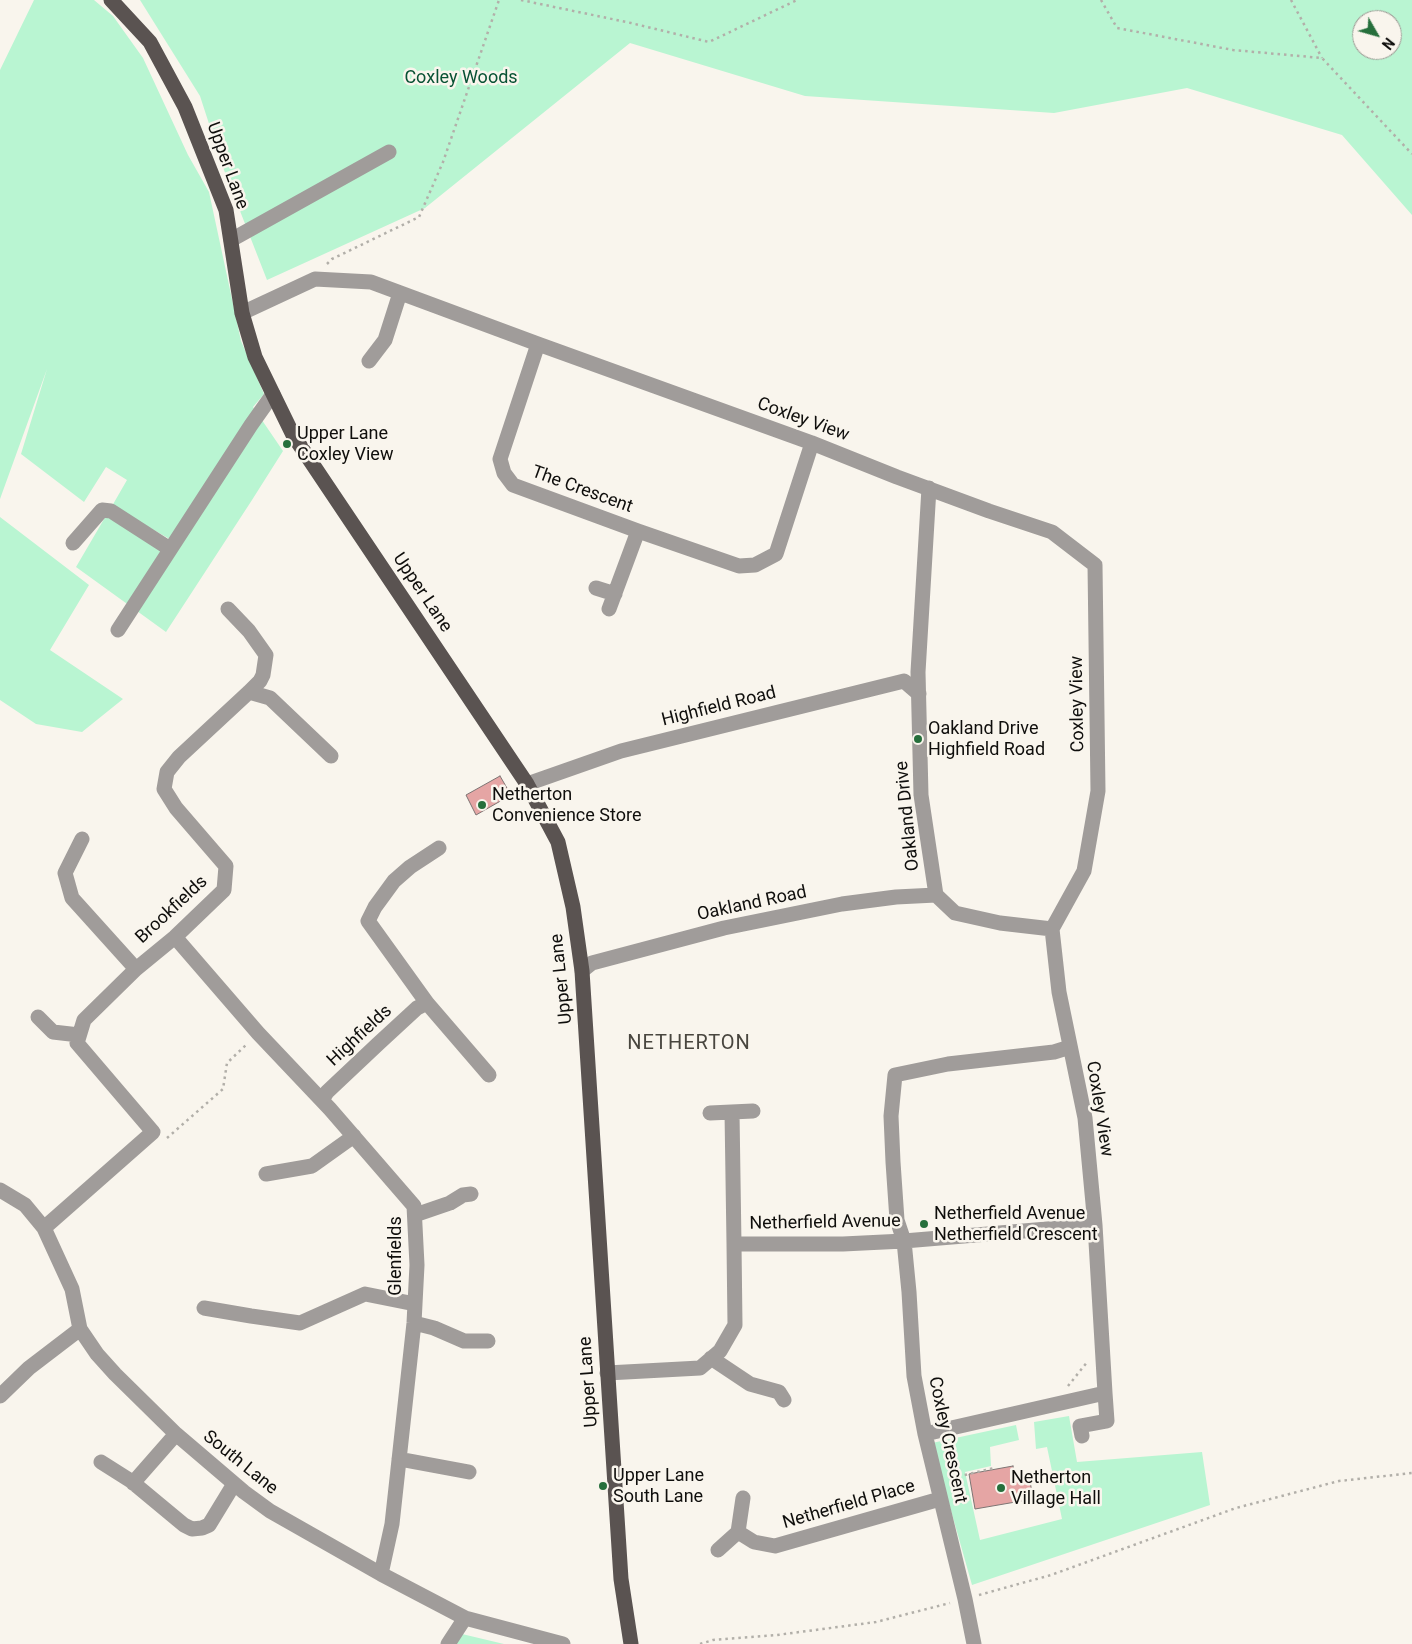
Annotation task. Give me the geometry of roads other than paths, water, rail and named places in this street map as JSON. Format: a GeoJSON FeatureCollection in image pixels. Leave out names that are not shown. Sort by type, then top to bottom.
{"type":"FeatureCollection","features":[{"type":"Feature","properties":{"kind":"main road","name":"Upper Lane"},"geometry":{"type":"LineString","coordinates":[[111,0],[150,42],[185,107],[226,210],[242,313],[255,357],[292,435],[527,784],[558,842],[573,908],[582,971],[621,1579],[631,1644]]}},
{"type":"Feature","properties":{"kind":"street"},"geometry":{"type":"LineString","coordinates":[[231,240],[389,152]]}},
{"type":"Feature","properties":{"kind":"street","name":"Coxley View"},"geometry":{"type":"LineString","coordinates":[[242,313],[315,279],[372,282],[1052,532],[1095,565],[1098,791],[1084,871],[1052,929],[1059,992],[1085,1118],[1096,1225],[1107,1421],[1080,1426],[1082,1436]]}},
{"type":"Feature","properties":{"kind":"street"},"geometry":{"type":"LineString","coordinates":[[369,361],[385,340],[400,293]]}},
{"type":"Feature","properties":{"kind":"street","name":"The Crescent"},"geometry":{"type":"LineString","coordinates":[[538,344],[500,458],[504,473],[513,485],[638,531],[739,566],[755,565],[776,554],[812,443]]}},
{"type":"Feature","properties":{"kind":"street"},"geometry":{"type":"LineString","coordinates":[[118,630],[273,394]]}},
{"type":"Feature","properties":{"kind":"street","name":"Oakland Drive"},"geometry":{"type":"LineString","coordinates":[[929,488],[918,672],[921,795],[936,895]]}},
{"type":"Feature","properties":{"kind":"street"},"geometry":{"type":"LineString","coordinates":[[73,543],[102,510],[111,511],[170,549]]}},
{"type":"Feature","properties":{"kind":"street","name":"The Crescent"},"geometry":{"type":"LineString","coordinates":[[609,609],[638,531]]}},
{"type":"Feature","properties":{"kind":"street"},"geometry":{"type":"LineString","coordinates":[[596,588],[615,594]]}},
{"type":"Feature","properties":{"kind":"street","name":"Brookfields"},"geometry":{"type":"LineString","coordinates":[[79,1035],[84,1020],[136,969],[175,937],[224,890],[226,866],[176,808],[164,789],[166,772],[179,757],[249,692],[263,675],[266,655],[249,630],[228,609]]}},
{"type":"Feature","properties":{"kind":"street","name":"Highfield Road"},"geometry":{"type":"LineString","coordinates":[[527,784],[621,751],[904,681],[919,694]]}},
{"type":"Feature","properties":{"kind":"street"},"geometry":{"type":"LineString","coordinates":[[249,692],[270,698],[331,756]]}},
{"type":"Feature","properties":{"kind":"street","name":"Brookfields"},"geometry":{"type":"LineString","coordinates":[[82,839],[65,873],[72,898],[136,969]]}},
{"type":"Feature","properties":{"kind":"street"},"geometry":{"type":"LineString","coordinates":[[439,848],[410,867],[394,881],[375,906],[368,921],[427,1002],[489,1074]]}},
{"type":"Feature","properties":{"kind":"street"},"geometry":{"type":"LineString","coordinates":[[936,895],[955,913],[1000,923],[1052,929]]}},
{"type":"Feature","properties":{"kind":"street","name":"Oakland Road"},"geometry":{"type":"LineString","coordinates":[[582,971],[592,963],[724,928],[842,904],[896,897],[936,895]]}},
{"type":"Feature","properties":{"kind":"street","name":"Glenfields"},"geometry":{"type":"LineString","coordinates":[[175,937],[258,1033],[322,1100],[414,1206],[417,1264],[414,1323],[392,1524],[381,1574]]}},
{"type":"Feature","properties":{"kind":"street","name":"Highfields"},"geometry":{"type":"LineString","coordinates":[[322,1100],[327,1092],[379,1043],[417,1008],[427,1002]]}},
{"type":"Feature","properties":{"kind":"street"},"geometry":{"type":"LineString","coordinates":[[38,1017],[53,1032],[79,1035],[77,1043],[154,1132],[44,1228]]}},
{"type":"Feature","properties":{"kind":"street","name":"Coxley Crescent"},"geometry":{"type":"LineString","coordinates":[[974,1644],[925,1434],[914,1376],[910,1292],[904,1241],[897,1220],[891,1116],[895,1075],[948,1064],[1054,1052],[1070,1047]]}},
{"type":"Feature","properties":{"kind":"street"},"geometry":{"type":"LineString","coordinates":[[710,1113],[752,1111]]}},
{"type":"Feature","properties":{"kind":"street","name":"Netherfield Avenue"},"geometry":{"type":"LineString","coordinates":[[607,1373],[700,1368],[720,1351],[735,1325],[732,1112]]}},
{"type":"Feature","properties":{"kind":"street"},"geometry":{"type":"LineString","coordinates":[[266,1174],[312,1166],[354,1136]]}},
{"type":"Feature","properties":{"kind":"street","name":"South Lane"},"geometry":{"type":"LineString","coordinates":[[0,1190],[25,1205],[44,1228],[72,1290],[80,1329],[97,1354],[176,1434],[234,1484],[270,1511],[381,1574],[465,1618],[563,1644]]}},
{"type":"Feature","properties":{"kind":"street"},"geometry":{"type":"LineString","coordinates":[[415,1215],[450,1203],[463,1195],[471,1194]]}},
{"type":"Feature","properties":{"kind":"street","name":"Netherfield Avenue"},"geometry":{"type":"LineString","coordinates":[[734,1244],[843,1244],[904,1241],[1096,1225]]}},
{"type":"Feature","properties":{"kind":"street"},"geometry":{"type":"LineString","coordinates":[[204,1308],[300,1323],[365,1294],[415,1304]]}},
{"type":"Feature","properties":{"kind":"street"},"geometry":{"type":"LineString","coordinates":[[414,1323],[434,1328],[464,1341],[488,1341]]}},
{"type":"Feature","properties":{"kind":"street"},"geometry":{"type":"LineString","coordinates":[[0,1396],[29,1368],[80,1329]]}},
{"type":"Feature","properties":{"kind":"street"},"geometry":{"type":"LineString","coordinates":[[711,1358],[750,1384],[779,1392],[784,1400]]}},
{"type":"Feature","properties":{"kind":"street"},"geometry":{"type":"LineString","coordinates":[[925,1434],[1105,1393]]}},
{"type":"Feature","properties":{"kind":"street"},"geometry":{"type":"LineString","coordinates":[[133,1483],[176,1434]]}},
{"type":"Feature","properties":{"kind":"street"},"geometry":{"type":"LineString","coordinates":[[399,1459],[469,1472]]}},
{"type":"Feature","properties":{"kind":"street"},"geometry":{"type":"LineString","coordinates":[[101,1462],[133,1483],[184,1525],[192,1529],[209,1525],[234,1484]]}},
{"type":"Feature","properties":{"kind":"street"},"geometry":{"type":"LineString","coordinates":[[718,1550],[738,1532],[743,1498]]}},
{"type":"Feature","properties":{"kind":"street","name":"Netherfield Place"},"geometry":{"type":"LineString","coordinates":[[738,1532],[754,1542],[775,1546],[940,1499]]}},
{"type":"Feature","properties":{"kind":"street"},"geometry":{"type":"LineString","coordinates":[[448,1644],[465,1618]]}},
{"type":"Feature","properties":{"kind":"place","name":"Upper Lane Coxley View"},"geometry":{"type":"Point","coordinates":[287,444]}},
{"type":"Feature","properties":{"kind":"place","name":"Oakland Drive Highfield Road"},"geometry":{"type":"Point","coordinates":[918,739]}},
{"type":"Feature","properties":{"kind":"place","name":"Netherton Convenience Store"},"geometry":{"type":"Point","coordinates":[482,805]}},
{"type":"Feature","properties":{"kind":"place","name":"Netherfield Avenue Netherfield Crescent"},"geometry":{"type":"Point","coordinates":[924,1224]}},
{"type":"Feature","properties":{"kind":"place","name":"Upper Lane South Lane"},"geometry":{"type":"Point","coordinates":[603,1486]}},
{"type":"Feature","properties":{"kind":"place","name":"Netherton Village Hall"},"geometry":{"type":"Point","coordinates":[1001,1488]}},
{"type":"Feature","properties":{"kind":"district","name":"NETHERTON"},"geometry":{"type":"Point","coordinates":[689,1044]}},
{"type":"Feature","properties":{"kind":"park label","name":"Coxley Woods"},"geometry":{"type":"Point","coordinates":[461,78]}}]}
